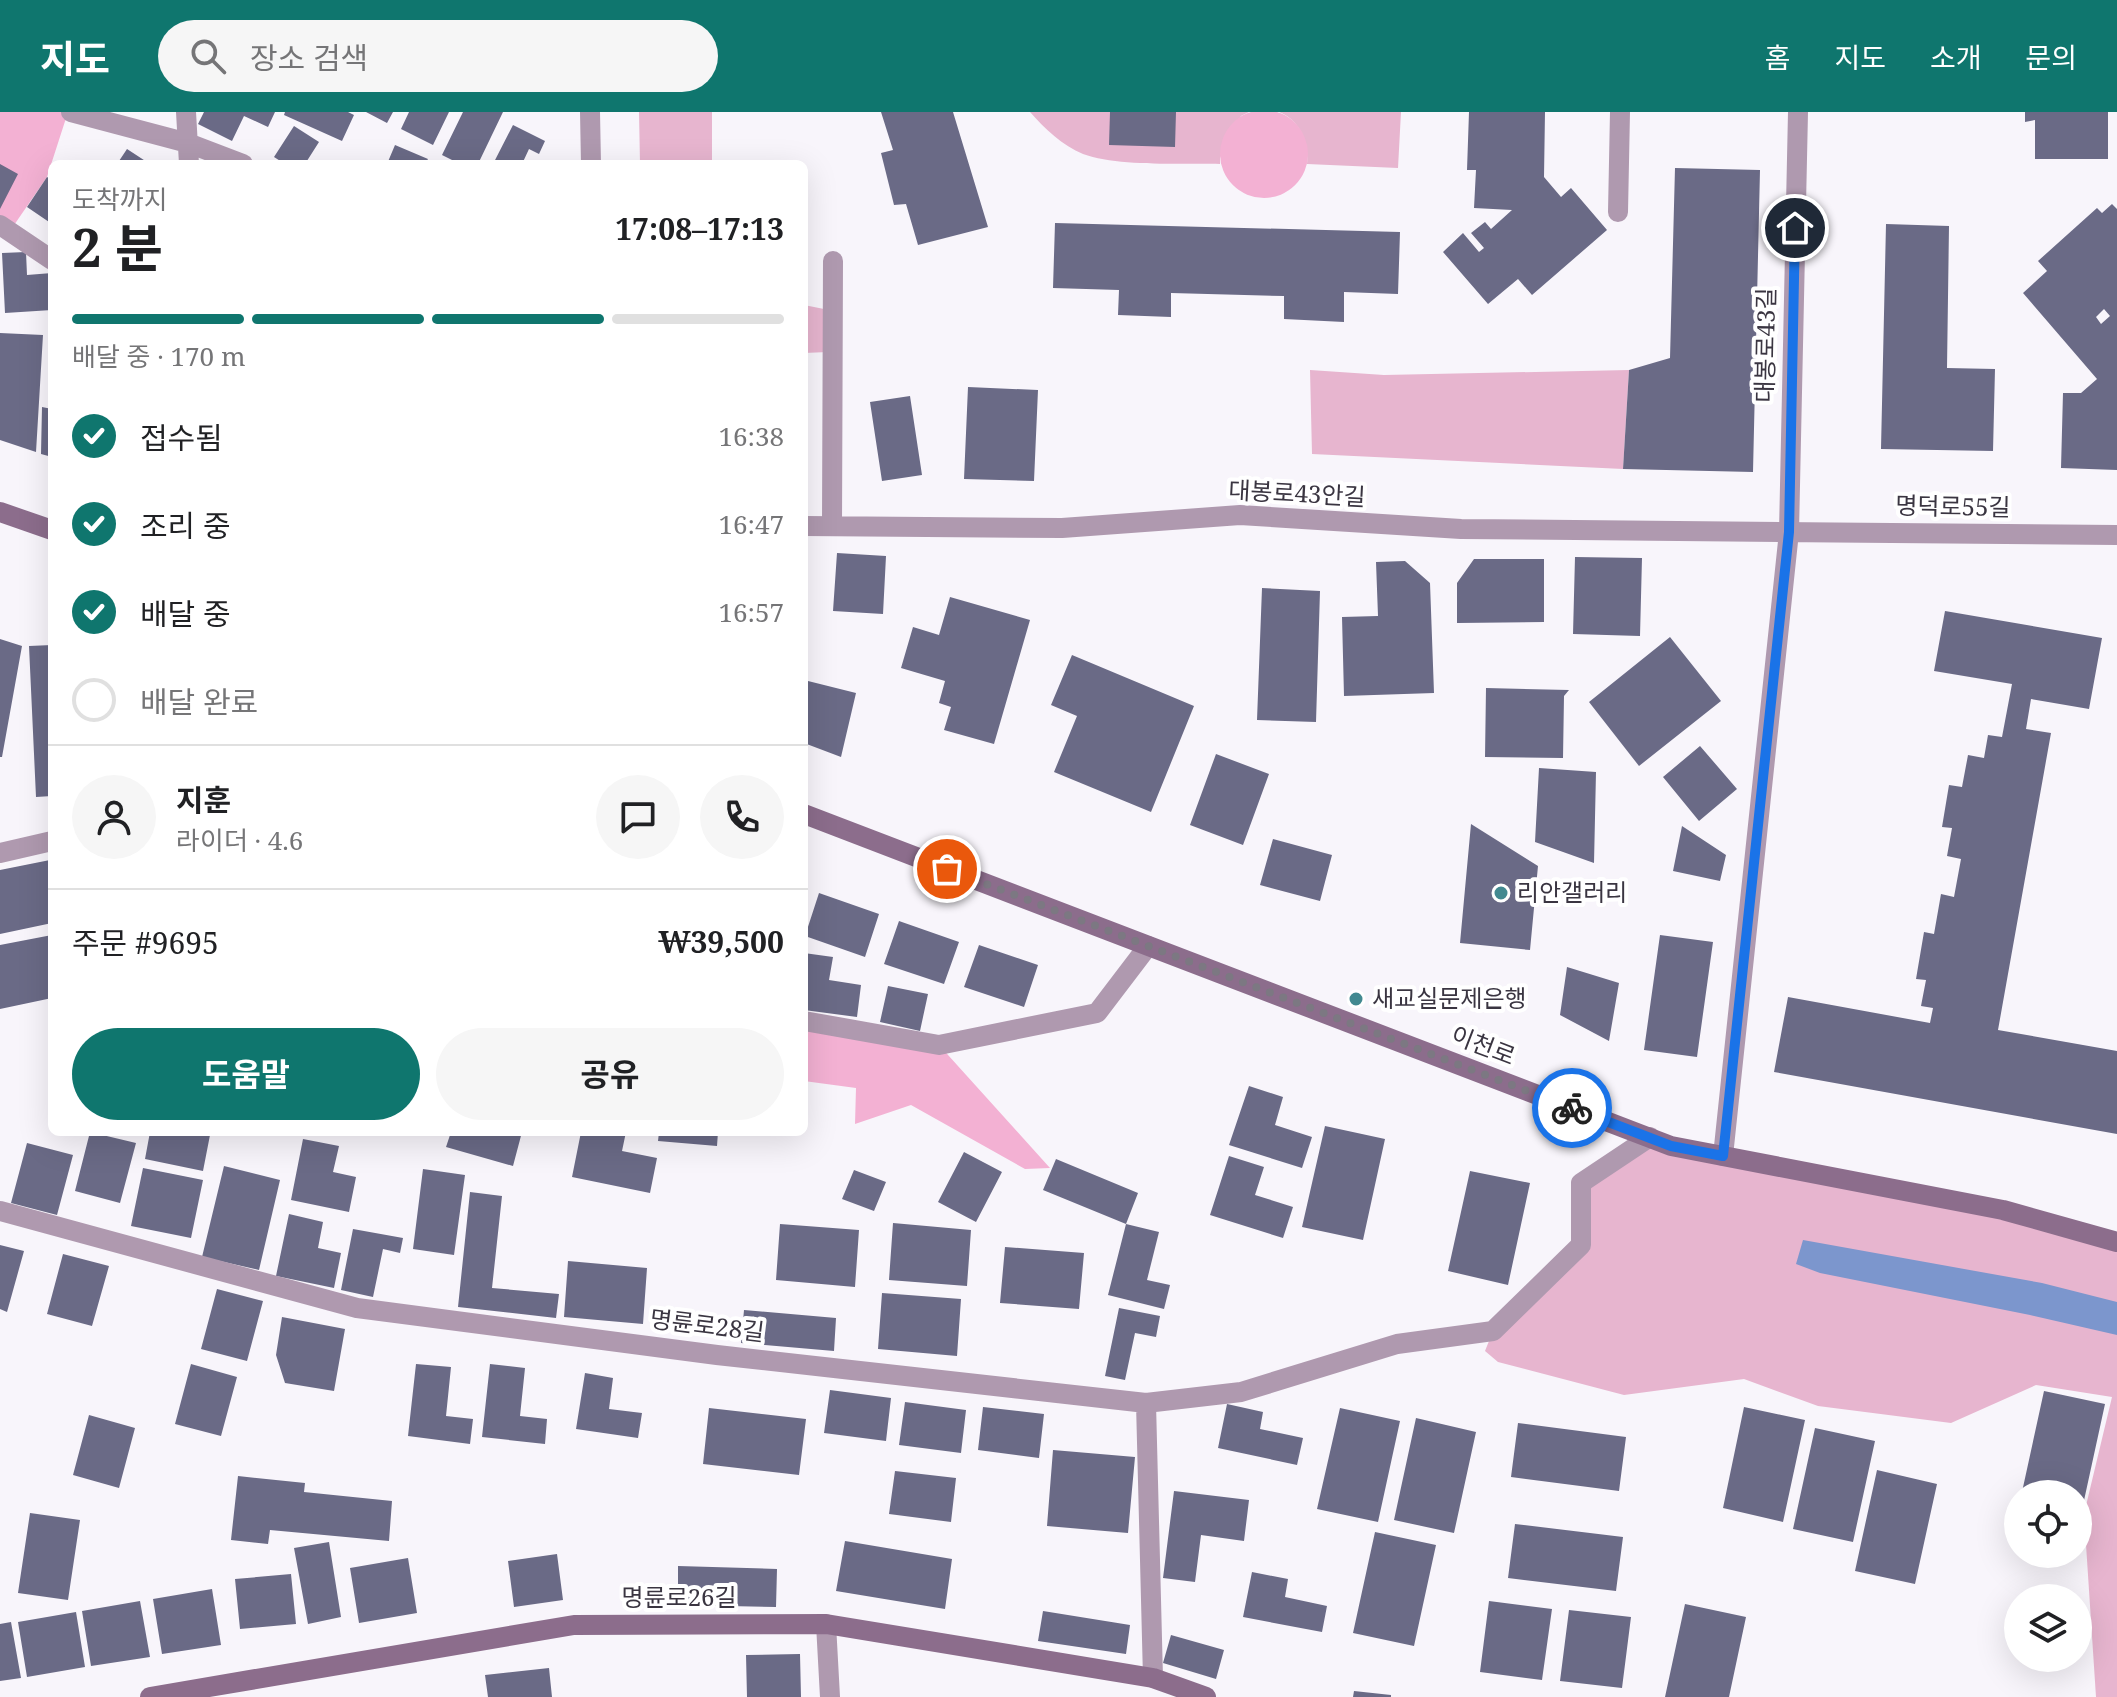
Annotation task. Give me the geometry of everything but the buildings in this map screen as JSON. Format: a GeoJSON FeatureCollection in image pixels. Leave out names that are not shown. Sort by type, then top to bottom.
{"type":"FeatureCollection","features":[{"type":"Feature","properties":{"kind":"main road"},"geometry":{"type":"LineString","coordinates":[[0,512],[48,529]]}},
{"type":"Feature","properties":{"kind":"main road","name":"이천로"},"geometry":{"type":"LineString","coordinates":[[808,816],[1671,1146],[2003,1210],[2117,1242]]}},
{"type":"Feature","properties":{"kind":"main road","name":"명륜로26길"},"geometry":{"type":"LineString","coordinates":[[150,1697],[574,1625],[826,1624],[1153,1678],[1206,1697]]}},
{"type":"Feature","properties":{"kind":"street"},"geometry":{"type":"LineString","coordinates":[[71,112],[188,143],[233,160]]}},
{"type":"Feature","properties":{"kind":"street"},"geometry":{"type":"LineString","coordinates":[[186,112],[189,160]]}},
{"type":"Feature","properties":{"kind":"street"},"geometry":{"type":"LineString","coordinates":[[590,112],[591,160]]}},
{"type":"Feature","properties":{"kind":"street"},"geometry":{"type":"LineString","coordinates":[[1618,212],[1620,112]]}},
{"type":"Feature","properties":{"kind":"street","name":"대봉로43길"},"geometry":{"type":"LineString","coordinates":[[1723,1156],[1789,532],[1798,112]]}},
{"type":"Feature","properties":{"kind":"street"},"geometry":{"type":"LineString","coordinates":[[0,225],[48,257]]}},
{"type":"Feature","properties":{"kind":"street"},"geometry":{"type":"LineString","coordinates":[[832,526],[833,261]]}},
{"type":"Feature","properties":{"kind":"street","name":"대봉로43안길"},"geometry":{"type":"LineString","coordinates":[[808,526],[1062,528],[1240,515],[1461,529],[1789,532]]}},
{"type":"Feature","properties":{"kind":"street","name":"명덕로55길"},"geometry":{"type":"LineString","coordinates":[[1789,532],[2117,535]]}},
{"type":"Feature","properties":{"kind":"street"},"geometry":{"type":"LineString","coordinates":[[0,853],[48,842]]}},
{"type":"Feature","properties":{"kind":"street"},"geometry":{"type":"LineString","coordinates":[[808,1022],[939,1045],[1097,1013],[1148,946]]}},
{"type":"Feature","properties":{"kind":"street","name":"명륜로28길"},"geometry":{"type":"LineString","coordinates":[[0,1211],[357,1308],[717,1355],[1146,1403],[1241,1392],[1397,1344],[1493,1331],[1581,1245],[1581,1183],[1650,1137]]}},
{"type":"Feature","properties":{"kind":"street"},"geometry":{"type":"LineString","coordinates":[[1146,1403],[1153,1678]]}},
{"type":"Feature","properties":{"kind":"street"},"geometry":{"type":"LineString","coordinates":[[826,1624],[830,1697]]}},
{"type":"Feature","properties":{"kind":"shaded area"},"geometry":{"type":"Polygon","coordinates":[[[1264,110],[1281,113],[1295,123],[1305,137],[1308,154],[1305,171],[1295,185],[1281,195],[1264,198],[1247,195],[1233,185],[1223,171],[1220,154],[1223,137],[1233,123],[1247,113],[1264,110]]]}},
{"type":"Feature","properties":{"kind":"shaded area"},"geometry":{"type":"Polygon","coordinates":[[[0,112],[68,112],[52,160],[48,160],[47,177],[10,231],[0,225],[0,112]]]}},
{"type":"Feature","properties":{"kind":"shaded area"},"geometry":{"type":"Polygon","coordinates":[[[639,112],[712,112],[712,160],[640,160],[639,112]]]}},
{"type":"Feature","properties":{"kind":"shaded area"},"geometry":{"type":"Polygon","coordinates":[[[1030,112],[1249,112],[1241,116],[1220,158],[1220,164],[1169,164],[1114,161],[1083,154],[1068,146],[1030,112]]]}},
{"type":"Feature","properties":{"kind":"shaded area"},"geometry":{"type":"Polygon","coordinates":[[[1279,112],[1401,112],[1398,168],[1307,164],[1302,133],[1293,121],[1279,112]]]}},
{"type":"Feature","properties":{"kind":"shaded area"},"geometry":{"type":"Polygon","coordinates":[[[808,306],[829,310],[828,352],[808,353],[808,306]]]}},
{"type":"Feature","properties":{"kind":"shaded area"},"geometry":{"type":"Polygon","coordinates":[[[1310,370],[1384,375],[1629,370],[1623,469],[1312,454],[1310,370]]]}},
{"type":"Feature","properties":{"kind":"shaded area"},"geometry":{"type":"Polygon","coordinates":[[[808,1023],[939,1045],[1050,1168],[1025,1169],[911,1105],[855,1124],[856,1088],[808,1082],[808,1023]]]}},
{"type":"Feature","properties":{"kind":"shaded area"},"geometry":{"type":"Polygon","coordinates":[[[1650,1137],[2117,1242],[2117,1697],[2096,1697],[2092,1584],[2089,1584],[2088,1568],[2092,1568],[2092,1481],[2112,1397],[2036,1385],[1951,1423],[1818,1406],[1744,1379],[1624,1395],[1498,1362],[1485,1351],[1493,1331],[1581,1245],[1581,1183],[1650,1137]]]}},
{"type":"Feature","properties":{"kind":"water"},"geometry":{"type":"Polygon","coordinates":[[[1803,1240],[2042,1283],[2117,1302],[2117,1335],[1820,1273],[1796,1264],[1803,1240]]]}},
{"type":"Feature","properties":{"kind":"way so far"},"geometry":{"type":"LineString","coordinates":[[947,869],[1572,1108]]}},
{"type":"Feature","properties":{"kind":"place","name":"리안갤러리"},"geometry":{"type":"Point","coordinates":[1501,893]}},
{"type":"Feature","properties":{"kind":"place","name":"새교실문제은행"},"geometry":{"type":"Point","coordinates":[1356,999]}},
{"type":"Feature","properties":{"kind":"route"},"geometry":{"type":"LineString","coordinates":[[1572,1108],[1671,1146],[1723,1156],[1789,532],[1795,228]]}}]}
